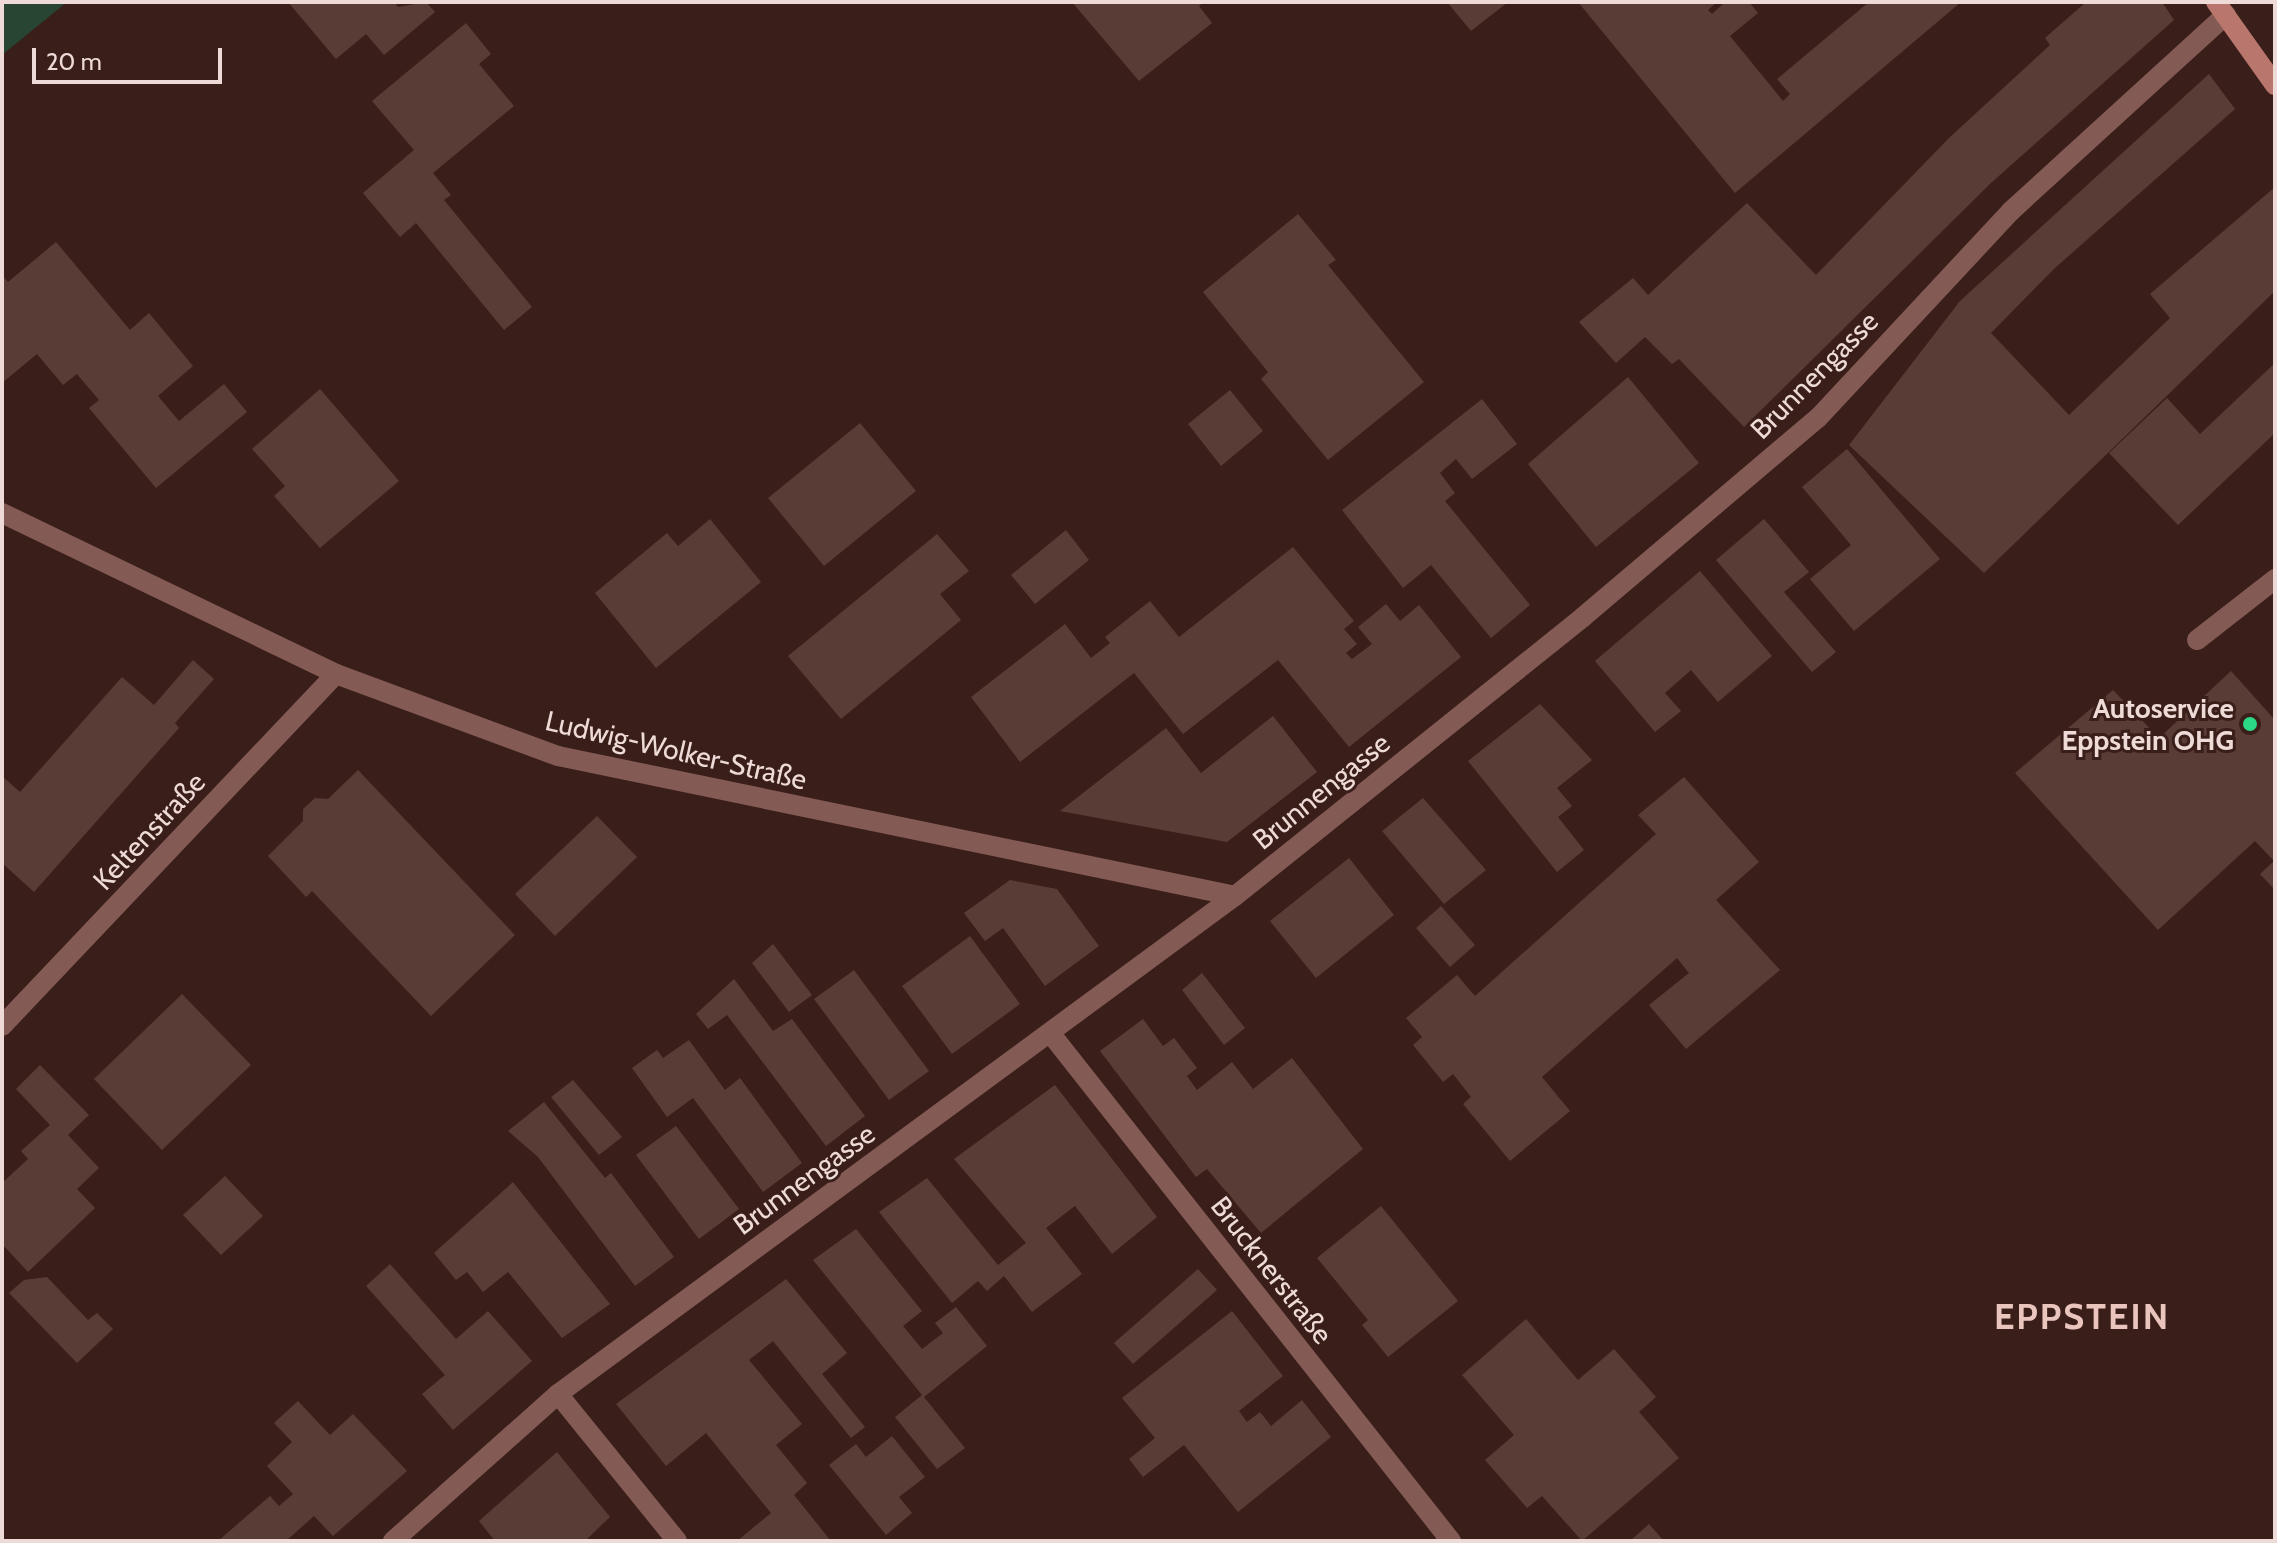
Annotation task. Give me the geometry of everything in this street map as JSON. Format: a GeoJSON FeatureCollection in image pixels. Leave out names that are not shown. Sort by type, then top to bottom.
{"type":"FeatureCollection","features":[{"type":"Feature","properties":{"kind":"main road"},"geometry":{"type":"LineString","coordinates":[[2221,8],[2275,85]]}},
{"type":"Feature","properties":{"kind":"street","name":"Brunnengasse"},"geometry":{"type":"LineString","coordinates":[[393,1541],[558,1394],[1235,896],[1583,617],[1818,418],[2011,211],[2221,8]]}},
{"type":"Feature","properties":{"kind":"street","name":"Ludwig-Wolker-Straße"},"geometry":{"type":"LineString","coordinates":[[2,513],[336,674],[558,756],[1235,896]]}},
{"type":"Feature","properties":{"kind":"street"},"geometry":{"type":"LineString","coordinates":[[2197,640],[2275,579]]}},
{"type":"Feature","properties":{"kind":"street","name":"Keltenstraße"},"geometry":{"type":"LineString","coordinates":[[2,1026],[336,674]]}},
{"type":"Feature","properties":{"kind":"street","name":"Brucknerstraße"},"geometry":{"type":"LineString","coordinates":[[1051,1034],[1451,1541]]}},
{"type":"Feature","properties":{"kind":"street"},"geometry":{"type":"LineString","coordinates":[[558,1394],[677,1541]]}},
{"type":"Feature","properties":{"kind":"green space"},"geometry":{"type":"Polygon","coordinates":[[[2,2],[67,2],[2,55],[2,2]]]}},
{"type":"Feature","properties":{"kind":"building"},"geometry":{"type":"Polygon","coordinates":[[[288,2],[394,2],[398,7],[426,2],[435,12],[384,55],[366,34],[336,59],[288,2]]]}},
{"type":"Feature","properties":{"kind":"building"},"geometry":{"type":"Polygon","coordinates":[[[1072,2],[1204,2],[1199,6],[1212,23],[1139,81],[1072,2]]]}},
{"type":"Feature","properties":{"kind":"building"},"geometry":{"type":"Polygon","coordinates":[[[1447,2],[1508,2],[1471,31],[1447,2]]]}},
{"type":"Feature","properties":{"kind":"building"},"geometry":{"type":"Polygon","coordinates":[[[1578,2],[1717,2],[1708,10],[1712,14],[1725,2],[1749,2],[1758,13],[1730,36],[1783,101],[1790,94],[1777,79],[1869,2],[1961,2],[1735,193],[1578,2]]]}},
{"type":"Feature","properties":{"kind":"building"},"geometry":{"type":"Polygon","coordinates":[[[2086,2],[2162,2],[2174,20],[1991,183],[1744,427],[1679,359],[1672,364],[1645,337],[1616,363],[1579,322],[1633,278],[1648,295],[1747,203],[1816,275],[1949,138],[2050,45],[2045,38],[2086,2]]]}},
{"type":"Feature","properties":{"kind":"building"},"geometry":{"type":"Polygon","coordinates":[[[466,23],[491,54],[479,64],[514,106],[433,173],[451,195],[444,200],[532,307],[504,330],[416,223],[400,237],[363,193],[414,150],[372,101],[466,23]]]}},
{"type":"Feature","properties":{"kind":"building"},"geometry":{"type":"Polygon","coordinates":[[[2209,74],[2235,109],[2055,268],[1991,333],[2069,415],[2170,318],[2150,294],[2275,187],[2275,291],[1984,573],[1849,445],[1960,301],[2209,74]]]}},
{"type":"Feature","properties":{"kind":"building"},"geometry":{"type":"Polygon","coordinates":[[[1298,214],[1336,260],[1328,265],[1424,382],[1328,460],[1261,379],[1268,372],[1203,292],[1298,214]]]}},
{"type":"Feature","properties":{"kind":"building"},"geometry":{"type":"Polygon","coordinates":[[[56,242],[130,330],[149,313],[193,366],[158,396],[179,421],[224,384],[247,412],[156,488],[89,408],[99,400],[77,374],[63,385],[37,354],[2,383],[2,275],[8,282],[56,242]]]}},
{"type":"Feature","properties":{"kind":"building"},"geometry":{"type":"Polygon","coordinates":[[[2275,363],[2275,433],[2178,525],[2109,453],[2167,398],[2200,434],[2275,363]]]}},
{"type":"Feature","properties":{"kind":"building"},"geometry":{"type":"Polygon","coordinates":[[[1628,377],[1699,463],[1596,547],[1528,464],[1628,377]]]}},
{"type":"Feature","properties":{"kind":"building"},"geometry":{"type":"Polygon","coordinates":[[[320,389],[399,481],[320,548],[274,496],[285,486],[252,449],[320,389]]]}},
{"type":"Feature","properties":{"kind":"building"},"geometry":{"type":"Polygon","coordinates":[[[1230,390],[1263,431],[1221,466],[1188,424],[1230,390]]]}},
{"type":"Feature","properties":{"kind":"building"},"geometry":{"type":"Polygon","coordinates":[[[1482,399],[1517,444],[1472,479],[1456,459],[1440,473],[1455,493],[1445,501],[1530,605],[1491,638],[1431,565],[1403,588],[1342,510],[1482,399]]]}},
{"type":"Feature","properties":{"kind":"building"},"geometry":{"type":"Polygon","coordinates":[[[860,423],[916,491],[824,566],[768,498],[860,423]]]}},
{"type":"Feature","properties":{"kind":"building"},"geometry":{"type":"Polygon","coordinates":[[[1847,449],[1940,559],[1854,631],[1810,579],[1851,545],[1802,487],[1847,449]]]}},
{"type":"Feature","properties":{"kind":"building"},"geometry":{"type":"Polygon","coordinates":[[[710,519],[761,582],[656,668],[595,593],[667,533],[678,546],[710,519]]]}},
{"type":"Feature","properties":{"kind":"building"},"geometry":{"type":"Polygon","coordinates":[[[1764,519],[1809,572],[1784,592],[1836,652],[1812,672],[1716,560],[1764,519]]]}},
{"type":"Feature","properties":{"kind":"building"},"geometry":{"type":"Polygon","coordinates":[[[1066,530],[1089,560],[1035,604],[1011,575],[1066,530]]]}},
{"type":"Feature","properties":{"kind":"building"},"geometry":{"type":"Polygon","coordinates":[[[937,534],[969,571],[940,594],[961,620],[841,719],[788,656],[937,534]]]}},
{"type":"Feature","properties":{"kind":"building"},"geometry":{"type":"Polygon","coordinates":[[[1293,547],[1354,621],[1344,629],[1357,644],[1346,653],[1352,659],[1372,644],[1358,627],[1386,604],[1400,621],[1419,605],[1461,657],[1349,747],[1278,660],[1183,734],[1134,673],[1020,762],[971,697],[1065,624],[1091,658],[1110,643],[1105,637],[1150,601],[1179,637],[1293,547]]]}},
{"type":"Feature","properties":{"kind":"building"},"geometry":{"type":"Polygon","coordinates":[[[1700,571],[1772,656],[1718,702],[1691,670],[1665,693],[1681,711],[1655,732],[1595,661],[1700,571]]]}},
{"type":"Feature","properties":{"kind":"building"},"geometry":{"type":"Polygon","coordinates":[[[193,660],[214,679],[175,723],[179,728],[34,892],[2,863],[2,776],[20,792],[122,677],[154,705],[193,660]]]}},
{"type":"Feature","properties":{"kind":"building"},"geometry":{"type":"Polygon","coordinates":[[[2231,671],[2275,720],[2275,890],[2260,874],[2274,861],[2255,841],[2158,930],[2015,773],[2113,690],[2159,738],[2231,671]]]}},
{"type":"Feature","properties":{"kind":"building"},"geometry":{"type":"Polygon","coordinates":[[[1540,704],[1592,760],[1557,788],[1572,806],[1558,817],[1584,850],[1557,872],[1468,761],[1540,704]]]}},
{"type":"Feature","properties":{"kind":"building"},"geometry":{"type":"Polygon","coordinates":[[[1273,716],[1317,772],[1227,842],[1060,811],[1166,728],[1201,773],[1273,716]]]}},
{"type":"Feature","properties":{"kind":"building"},"geometry":{"type":"Polygon","coordinates":[[[358,770],[515,935],[431,1016],[312,891],[306,897],[268,856],[303,821],[303,809],[315,798],[328,799],[358,770]]]}},
{"type":"Feature","properties":{"kind":"building"},"geometry":{"type":"Polygon","coordinates":[[[1684,777],[1759,862],[1716,900],[1780,970],[1686,1049],[1649,1005],[1689,973],[1677,958],[1542,1077],[1570,1111],[1510,1161],[1463,1104],[1471,1097],[1453,1074],[1443,1082],[1413,1045],[1422,1037],[1406,1018],[1457,975],[1475,996],[1656,834],[1638,815],[1684,777]]]}},
{"type":"Feature","properties":{"kind":"building"},"geometry":{"type":"Polygon","coordinates":[[[1423,798],[1486,870],[1444,904],[1382,831],[1423,798]]]}},
{"type":"Feature","properties":{"kind":"building"},"geometry":{"type":"Polygon","coordinates":[[[597,816],[637,857],[555,936],[515,894],[597,816]]]}},
{"type":"Feature","properties":{"kind":"building"},"geometry":{"type":"Polygon","coordinates":[[[1349,858],[1394,915],[1316,978],[1270,921],[1349,858]]]}},
{"type":"Feature","properties":{"kind":"building"},"geometry":{"type":"Polygon","coordinates":[[[1010,880],[1057,889],[1099,946],[1045,986],[1003,928],[985,941],[964,913],[1010,880]]]}},
{"type":"Feature","properties":{"kind":"building"},"geometry":{"type":"Polygon","coordinates":[[[1441,906],[1475,945],[1450,967],[1416,928],[1441,906]]]}},
{"type":"Feature","properties":{"kind":"building"},"geometry":{"type":"Polygon","coordinates":[[[970,936],[1020,1004],[952,1054],[902,986],[970,936]]]}},
{"type":"Feature","properties":{"kind":"building"},"geometry":{"type":"Polygon","coordinates":[[[773,944],[812,995],[789,1012],[752,963],[773,944]]]}},
{"type":"Feature","properties":{"kind":"building"},"geometry":{"type":"Polygon","coordinates":[[[854,970],[929,1071],[889,1100],[814,999],[854,970]]]}},
{"type":"Feature","properties":{"kind":"building"},"geometry":{"type":"Polygon","coordinates":[[[1202,973],[1245,1028],[1224,1045],[1182,990],[1202,973]]]}},
{"type":"Feature","properties":{"kind":"building"},"geometry":{"type":"Polygon","coordinates":[[[734,979],[773,1031],[792,1019],[865,1116],[826,1146],[727,1015],[708,1029],[696,1014],[734,979]]]}},
{"type":"Feature","properties":{"kind":"building"},"geometry":{"type":"Polygon","coordinates":[[[182,994],[251,1065],[162,1150],[94,1079],[182,994]]]}},
{"type":"Feature","properties":{"kind":"building"},"geometry":{"type":"Polygon","coordinates":[[[1143,1019],[1163,1046],[1174,1038],[1197,1068],[1187,1076],[1197,1090],[1232,1062],[1253,1089],[1292,1058],[1363,1149],[1261,1233],[1207,1169],[1196,1177],[1100,1051],[1143,1019]]]}},
{"type":"Feature","properties":{"kind":"building"},"geometry":{"type":"Polygon","coordinates":[[[689,1040],[725,1090],[740,1078],[802,1163],[763,1192],[693,1098],[667,1117],[632,1068],[657,1050],[663,1058],[689,1040]]]}},
{"type":"Feature","properties":{"kind":"building"},"geometry":{"type":"Polygon","coordinates":[[[40,1065],[89,1115],[68,1135],[99,1168],[77,1189],[95,1208],[28,1272],[2,1244],[2,1183],[28,1159],[21,1151],[50,1125],[16,1089],[40,1065]]]}},
{"type":"Feature","properties":{"kind":"building"},"geometry":{"type":"Polygon","coordinates":[[[573,1080],[622,1137],[599,1155],[551,1097],[573,1080]]]}},
{"type":"Feature","properties":{"kind":"building"},"geometry":{"type":"Polygon","coordinates":[[[1055,1085],[1157,1217],[1112,1254],[1075,1206],[1046,1228],[1082,1274],[1032,1312],[1004,1276],[987,1291],[978,1281],[952,1303],[879,1212],[927,1178],[998,1265],[1026,1243],[954,1159],[1055,1085]]]}},
{"type":"Feature","properties":{"kind":"building"},"geometry":{"type":"Polygon","coordinates":[[[544,1102],[605,1178],[611,1173],[674,1257],[635,1286],[538,1157],[508,1131],[544,1102]]]}},
{"type":"Feature","properties":{"kind":"building"},"geometry":{"type":"Polygon","coordinates":[[[676,1126],[739,1209],[699,1239],[636,1155],[676,1126]]]}},
{"type":"Feature","properties":{"kind":"building"},"geometry":{"type":"Polygon","coordinates":[[[225,1176],[263,1216],[221,1255],[183,1215],[225,1176]]]}},
{"type":"Feature","properties":{"kind":"building"},"geometry":{"type":"Polygon","coordinates":[[[513,1182],[610,1304],[562,1338],[508,1272],[483,1292],[467,1272],[456,1280],[434,1253],[513,1182]]]}},
{"type":"Feature","properties":{"kind":"building"},"geometry":{"type":"Polygon","coordinates":[[[1381,1206],[1458,1301],[1388,1357],[1362,1325],[1368,1320],[1317,1258],[1381,1206]]]}},
{"type":"Feature","properties":{"kind":"building"},"geometry":{"type":"Polygon","coordinates":[[[856,1229],[922,1311],[903,1326],[922,1349],[943,1333],[935,1323],[956,1307],[987,1346],[924,1397],[965,1448],[937,1469],[895,1417],[922,1395],[813,1260],[856,1229]]]}},
{"type":"Feature","properties":{"kind":"building"},"geometry":{"type":"Polygon","coordinates":[[[390,1264],[456,1339],[488,1311],[532,1361],[453,1430],[422,1394],[445,1375],[366,1286],[390,1264]]]}},
{"type":"Feature","properties":{"kind":"building"},"geometry":{"type":"Polygon","coordinates":[[[1198,1269],[1217,1290],[1133,1364],[1114,1343],[1198,1269]]]}},
{"type":"Feature","properties":{"kind":"building"},"geometry":{"type":"Polygon","coordinates":[[[47,1277],[88,1320],[97,1313],[113,1329],[77,1363],[9,1293],[24,1280],[47,1277]]]}},
{"type":"Feature","properties":{"kind":"building"},"geometry":{"type":"Polygon","coordinates":[[[786,1279],[847,1353],[822,1374],[865,1427],[851,1438],[773,1341],[749,1360],[802,1424],[776,1445],[807,1483],[794,1495],[831,1541],[737,1541],[771,1513],[706,1433],[666,1466],[616,1404],[786,1279]]]}},
{"type":"Feature","properties":{"kind":"building"},"geometry":{"type":"Polygon","coordinates":[[[1232,1311],[1283,1376],[1239,1411],[1247,1422],[1260,1412],[1271,1426],[1302,1400],[1331,1437],[1238,1512],[1184,1445],[1143,1477],[1129,1459],[1155,1438],[1122,1398],[1232,1311]]]}},
{"type":"Feature","properties":{"kind":"building"},"geometry":{"type":"Polygon","coordinates":[[[1526,1319],[1578,1380],[1614,1349],[1656,1397],[1639,1412],[1679,1458],[1582,1541],[1542,1496],[1527,1508],[1485,1460],[1514,1435],[1462,1375],[1526,1319]]]}},
{"type":"Feature","properties":{"kind":"building"},"geometry":{"type":"Polygon","coordinates":[[[298,1401],[330,1435],[353,1414],[407,1471],[333,1536],[314,1516],[286,1541],[218,1541],[270,1496],[279,1506],[293,1494],[267,1466],[292,1442],[274,1423],[298,1401]]]}},
{"type":"Feature","properties":{"kind":"building"},"geometry":{"type":"Polygon","coordinates":[[[892,1436],[925,1477],[899,1497],[912,1513],[886,1535],[829,1465],[856,1444],[866,1457],[892,1436]]]}},
{"type":"Feature","properties":{"kind":"building"},"geometry":{"type":"Polygon","coordinates":[[[557,1452],[610,1517],[585,1541],[495,1541],[479,1521],[557,1452]]]}},
{"type":"Feature","properties":{"kind":"building"},"geometry":{"type":"Polygon","coordinates":[[[1649,1524],[1664,1541],[1630,1541],[1649,1524]]]}},
{"type":"Feature","properties":{"kind":"place","name":"Autoservice Eppstein OHG"},"geometry":{"type":"Point","coordinates":[2250,724]}},
{"type":"Feature","properties":{"kind":"district","name":"EPPSTEIN"},"geometry":{"type":"Point","coordinates":[2082,1317]}}]}
